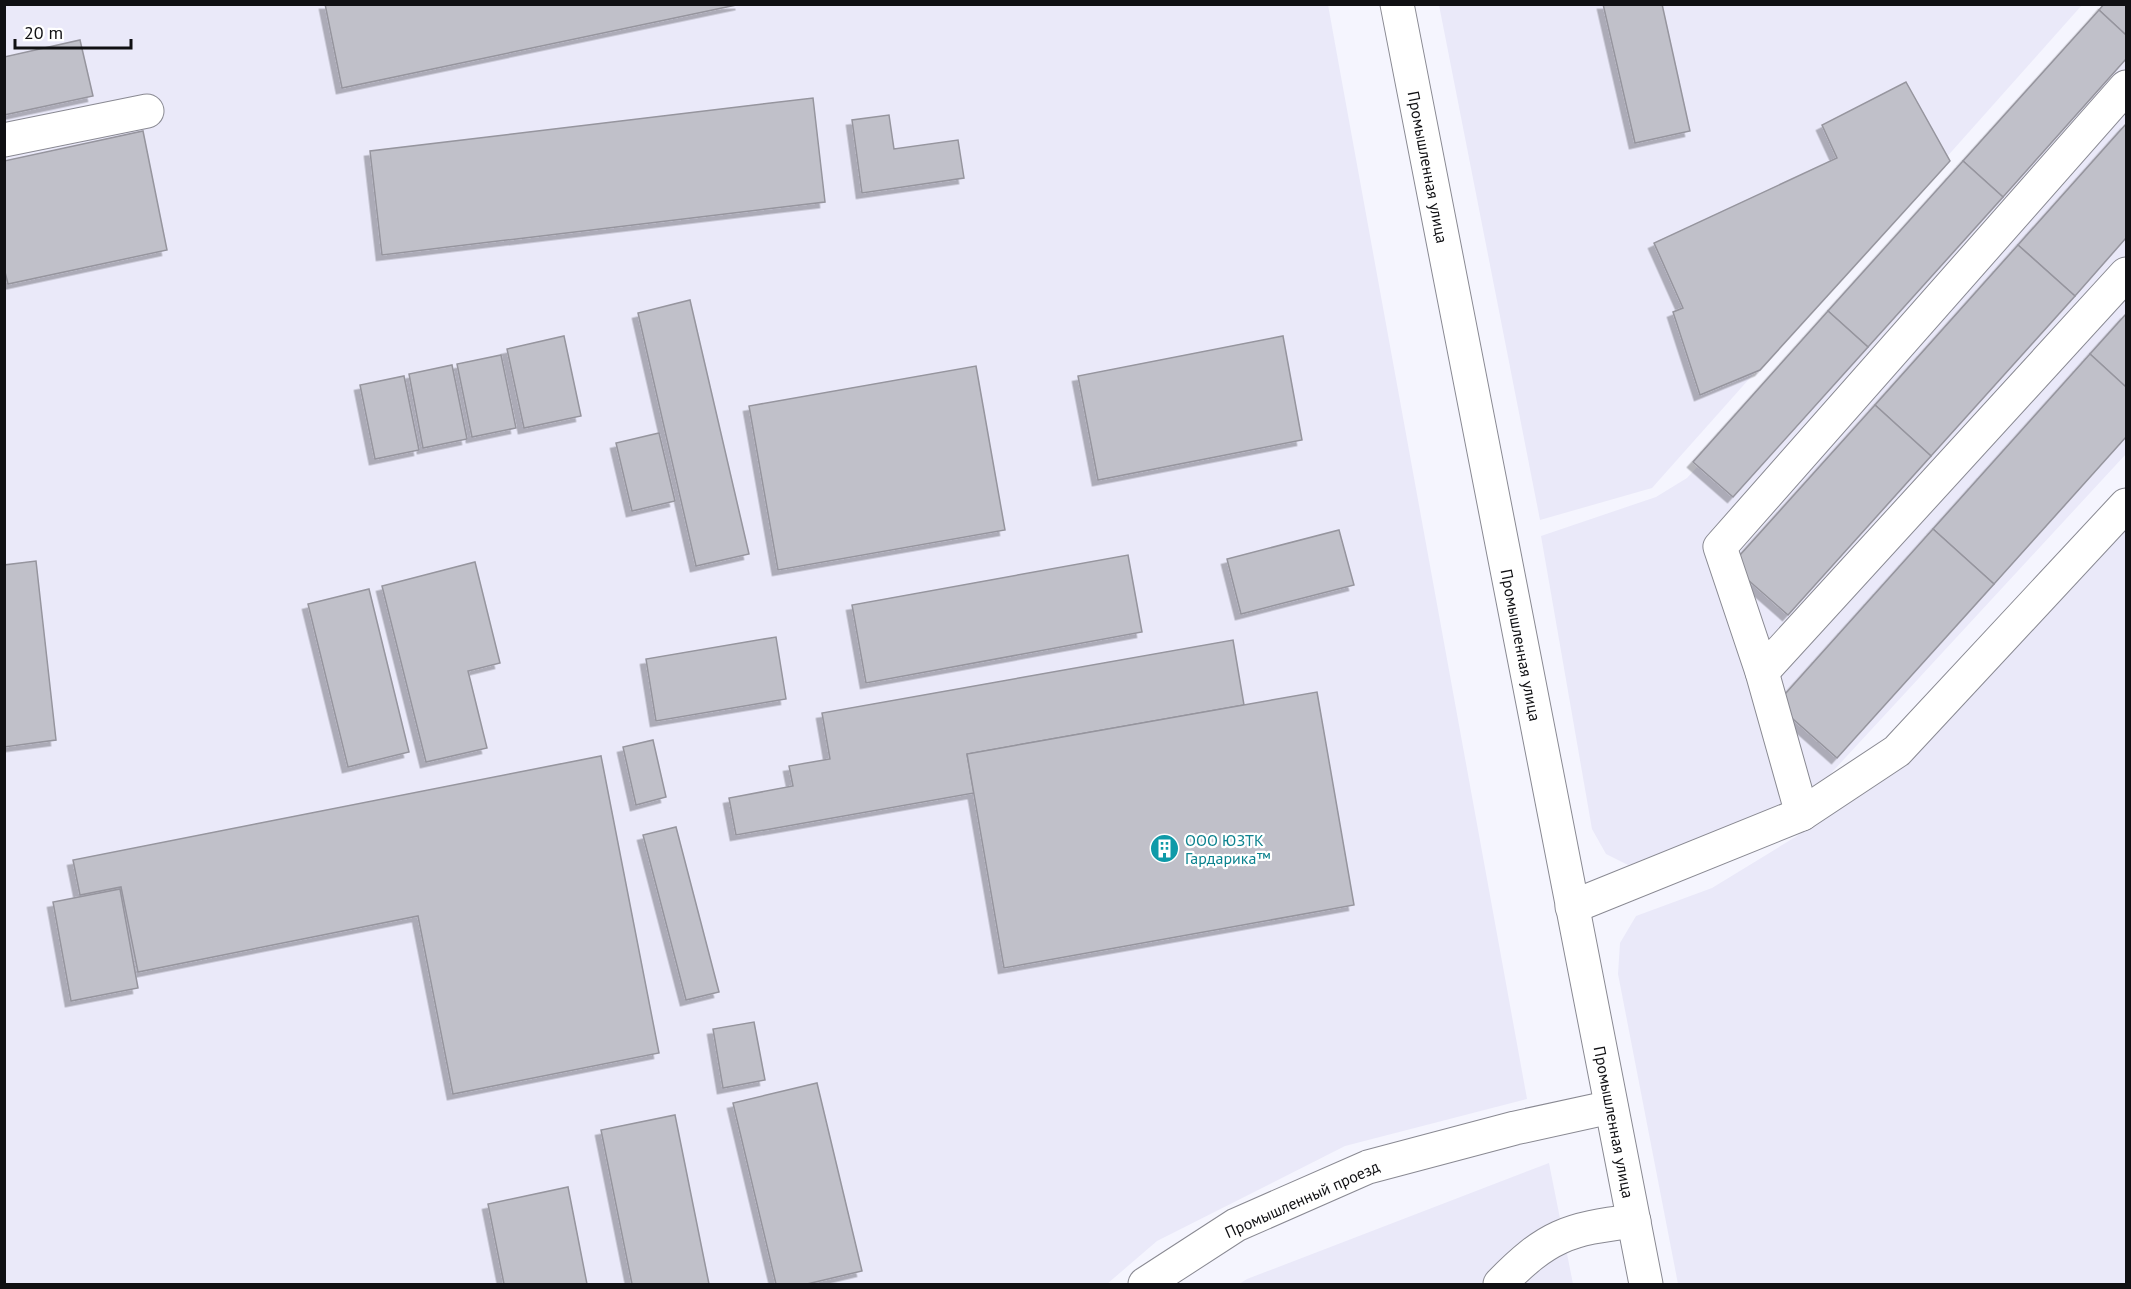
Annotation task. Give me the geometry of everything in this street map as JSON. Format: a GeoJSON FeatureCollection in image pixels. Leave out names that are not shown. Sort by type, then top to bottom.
{"type":"FeatureCollection","features":[{"type":"Feature","properties":{"kind":"street","name":"Промышленная улица"},"geometry":{"type":"LineString","coordinates":[[1396,4],[1646,1284]]}},
{"type":"Feature","properties":{"kind":"street"},"geometry":{"type":"LineString","coordinates":[[1802,814],[1762,672],[1720,547],[2127,87]]}},
{"type":"Feature","properties":{"kind":"street"},"geometry":{"type":"LineString","coordinates":[[4,140],[147,111]]}},
{"type":"Feature","properties":{"kind":"street"},"geometry":{"type":"LineString","coordinates":[[1762,672],[2127,274]]}},
{"type":"Feature","properties":{"kind":"street"},"geometry":{"type":"LineString","coordinates":[[1572,907],[1802,814],[1897,751],[2127,504]]}},
{"type":"Feature","properties":{"kind":"street","name":"Промышленный проезд"},"geometry":{"type":"LineString","coordinates":[[1145,1284],[1236,1226],[1368,1167],[1515,1128],[1611,1107]]}},
{"type":"Feature","properties":{"kind":"street"},"geometry":{"type":"LineString","coordinates":[[1500,1284],[1527,1257],[1554,1239],[1585,1227],[1634,1221]]}},
{"type":"Feature","properties":{"kind":"shaded area"},"geometry":{"type":"Polygon","coordinates":[[[5,5],[1328,5],[1527,1099],[1345,1146],[1157,1241],[1107,1284],[5,1284],[5,5]]]}},
{"type":"Feature","properties":{"kind":"shaded area"},"geometry":{"type":"Polygon","coordinates":[[[1439,5],[2082,5],[1652,488],[1540,520],[1439,5]]]}},
{"type":"Feature","properties":{"kind":"shaded area"},"geometry":{"type":"Polygon","coordinates":[[[2126,5],[2126,454],[1822,783],[1726,831],[1660,858],[1628,865],[1606,854],[1592,829],[1541,536],[1656,497],[1687,478],[2126,5]]]}},
{"type":"Feature","properties":{"kind":"shaded area"},"geometry":{"type":"Polygon","coordinates":[[[2126,521],[2126,1284],[1678,1284],[1618,974],[1620,943],[1636,916],[1712,888],[1797,836],[1907,756],[2126,521]]]}},
{"type":"Feature","properties":{"kind":"shaded area"},"geometry":{"type":"Polygon","coordinates":[[[1549,1163],[1573,1284],[1239,1284],[1247,1279],[1549,1163]]]}},
{"type":"Feature","properties":{"kind":"building"},"geometry":{"type":"Polygon","coordinates":[[[325,4],[741,4],[342,88],[325,4]]]}},
{"type":"Feature","properties":{"kind":"building"},"geometry":{"type":"Polygon","coordinates":[[[1603,4],[1662,4],[1690,131],[1635,143],[1603,4]]]}},
{"type":"Feature","properties":{"kind":"building"},"geometry":{"type":"Polygon","coordinates":[[[2104,4],[2126,4],[2126,35],[2099,10],[2104,4]]]}},
{"type":"Feature","properties":{"kind":"building"},"geometry":{"type":"Polygon","coordinates":[[[2099,10],[2126,35],[2126,59],[2003,197],[1963,161],[2099,10]]]}},
{"type":"Feature","properties":{"kind":"building"},"geometry":{"type":"Polygon","coordinates":[[[80,40],[93,96],[4,115],[4,57],[80,40]]]}},
{"type":"Feature","properties":{"kind":"building"},"geometry":{"type":"Polygon","coordinates":[[[1906,82],[1950,161],[1760,370],[1700,395],[1673,312],[1683,308],[1654,243],[1837,158],[1822,125],[1906,82]]]}},
{"type":"Feature","properties":{"kind":"building"},"geometry":{"type":"Polygon","coordinates":[[[813,98],[825,202],[382,255],[370,151],[813,98]]]}},
{"type":"Feature","properties":{"kind":"building"},"geometry":{"type":"Polygon","coordinates":[[[889,115],[894,149],[958,140],[964,178],[862,193],[852,120],[889,115]]]}},
{"type":"Feature","properties":{"kind":"building"},"geometry":{"type":"Polygon","coordinates":[[[2126,124],[2126,238],[2075,296],[2018,245],[2126,124]]]}},
{"type":"Feature","properties":{"kind":"building"},"geometry":{"type":"Polygon","coordinates":[[[143,131],[167,250],[8,284],[4,268],[4,161],[143,131]]]}},
{"type":"Feature","properties":{"kind":"building"},"geometry":{"type":"Polygon","coordinates":[[[1963,161],[2003,197],[1868,347],[1828,311],[1963,161]]]}},
{"type":"Feature","properties":{"kind":"building"},"geometry":{"type":"Polygon","coordinates":[[[2018,245],[2075,296],[1931,456],[1875,405],[2018,245]]]}},
{"type":"Feature","properties":{"kind":"building"},"geometry":{"type":"Polygon","coordinates":[[[690,300],[749,554],[696,566],[638,313],[690,300]]]}},
{"type":"Feature","properties":{"kind":"building"},"geometry":{"type":"Polygon","coordinates":[[[1828,311],[1868,347],[1733,497],[1693,462],[1828,311]]]}},
{"type":"Feature","properties":{"kind":"building"},"geometry":{"type":"Polygon","coordinates":[[[2126,314],[2126,387],[2090,354],[2126,314]]]}},
{"type":"Feature","properties":{"kind":"building"},"geometry":{"type":"Polygon","coordinates":[[[564,336],[581,416],[524,428],[507,349],[564,336]]]}},
{"type":"Feature","properties":{"kind":"building"},"geometry":{"type":"Polygon","coordinates":[[[1283,336],[1302,440],[1098,480],[1078,376],[1283,336]]]}},
{"type":"Feature","properties":{"kind":"building"},"geometry":{"type":"Polygon","coordinates":[[[2090,354],[2126,387],[2126,437],[1994,584],[1933,529],[2090,354]]]}},
{"type":"Feature","properties":{"kind":"building"},"geometry":{"type":"Polygon","coordinates":[[[501,355],[516,428],[472,437],[457,364],[501,355]]]}},
{"type":"Feature","properties":{"kind":"building"},"geometry":{"type":"Polygon","coordinates":[[[452,365],[467,439],[423,448],[409,374],[452,365]]]}},
{"type":"Feature","properties":{"kind":"building"},"geometry":{"type":"Polygon","coordinates":[[[976,366],[1005,530],[778,570],[749,406],[976,366]]]}},
{"type":"Feature","properties":{"kind":"building"},"geometry":{"type":"Polygon","coordinates":[[[404,376],[419,450],[375,459],[360,385],[404,376]]]}},
{"type":"Feature","properties":{"kind":"building"},"geometry":{"type":"Polygon","coordinates":[[[1875,405],[1931,456],[1788,615],[1731,565],[1875,405]]]}},
{"type":"Feature","properties":{"kind":"building"},"geometry":{"type":"Polygon","coordinates":[[[659,433],[675,501],[632,511],[616,443],[659,433]]]}},
{"type":"Feature","properties":{"kind":"building"},"geometry":{"type":"Polygon","coordinates":[[[1933,529],[1994,584],[1837,758],[1776,704],[1933,529]]]}},
{"type":"Feature","properties":{"kind":"building"},"geometry":{"type":"Polygon","coordinates":[[[1339,530],[1354,585],[1241,614],[1227,559],[1339,530]]]}},
{"type":"Feature","properties":{"kind":"building"},"geometry":{"type":"Polygon","coordinates":[[[1128,555],[1142,632],[866,683],[852,605],[1128,555]]]}},
{"type":"Feature","properties":{"kind":"building"},"geometry":{"type":"Polygon","coordinates":[[[36,561],[56,740],[4,747],[4,565],[36,561]]]}},
{"type":"Feature","properties":{"kind":"building"},"geometry":{"type":"Polygon","coordinates":[[[475,562],[500,663],[468,671],[487,748],[426,762],[382,586],[475,562]]]}},
{"type":"Feature","properties":{"kind":"building"},"geometry":{"type":"Polygon","coordinates":[[[369,589],[409,752],[348,767],[308,604],[369,589]]]}},
{"type":"Feature","properties":{"kind":"building"},"geometry":{"type":"Polygon","coordinates":[[[776,637],[786,699],[656,721],[646,659],[776,637]]]}},
{"type":"Feature","properties":{"kind":"building"},"geometry":{"type":"Polygon","coordinates":[[[1233,640],[1244,705],[967,754],[974,793],[736,835],[729,798],[793,786],[789,766],[830,759],[822,713],[1233,640]]]}},
{"type":"Feature","properties":{"kind":"building","name":"ООО ЮЗТК Гардарика™"},"geometry":{"type":"Polygon","coordinates":[[[1317,692],[1354,905],[1004,968],[967,754],[1317,692]]]}},
{"type":"Feature","properties":{"kind":"building"},"geometry":{"type":"Polygon","coordinates":[[[653,740],[666,797],[636,805],[623,747],[653,740]]]}},
{"type":"Feature","properties":{"kind":"building"},"geometry":{"type":"Polygon","coordinates":[[[601,756],[659,1053],[453,1094],[418,916],[138,972],[121,887],[80,895],[73,860],[601,756]]]}},
{"type":"Feature","properties":{"kind":"building"},"geometry":{"type":"Polygon","coordinates":[[[676,827],[719,992],[686,1000],[643,835],[676,827]]]}},
{"type":"Feature","properties":{"kind":"building"},"geometry":{"type":"Polygon","coordinates":[[[120,889],[138,988],[71,1001],[53,902],[120,889]]]}},
{"type":"Feature","properties":{"kind":"building"},"geometry":{"type":"Polygon","coordinates":[[[754,1022],[765,1080],[723,1088],[713,1029],[754,1022]]]}},
{"type":"Feature","properties":{"kind":"building"},"geometry":{"type":"Polygon","coordinates":[[[817,1083],[862,1271],[807,1284],[776,1284],[733,1103],[817,1083]]]}},
{"type":"Feature","properties":{"kind":"building"},"geometry":{"type":"Polygon","coordinates":[[[675,1115],[709,1284],[632,1284],[601,1130],[675,1115]]]}},
{"type":"Feature","properties":{"kind":"building"},"geometry":{"type":"Polygon","coordinates":[[[568,1187],[587,1284],[504,1284],[488,1204],[568,1187]]]}},
{"type":"Feature","properties":{"kind":"place","name":"ООО ЮЗТК Гардарика™"},"geometry":{"type":"Point","coordinates":[1164,849]}}]}
